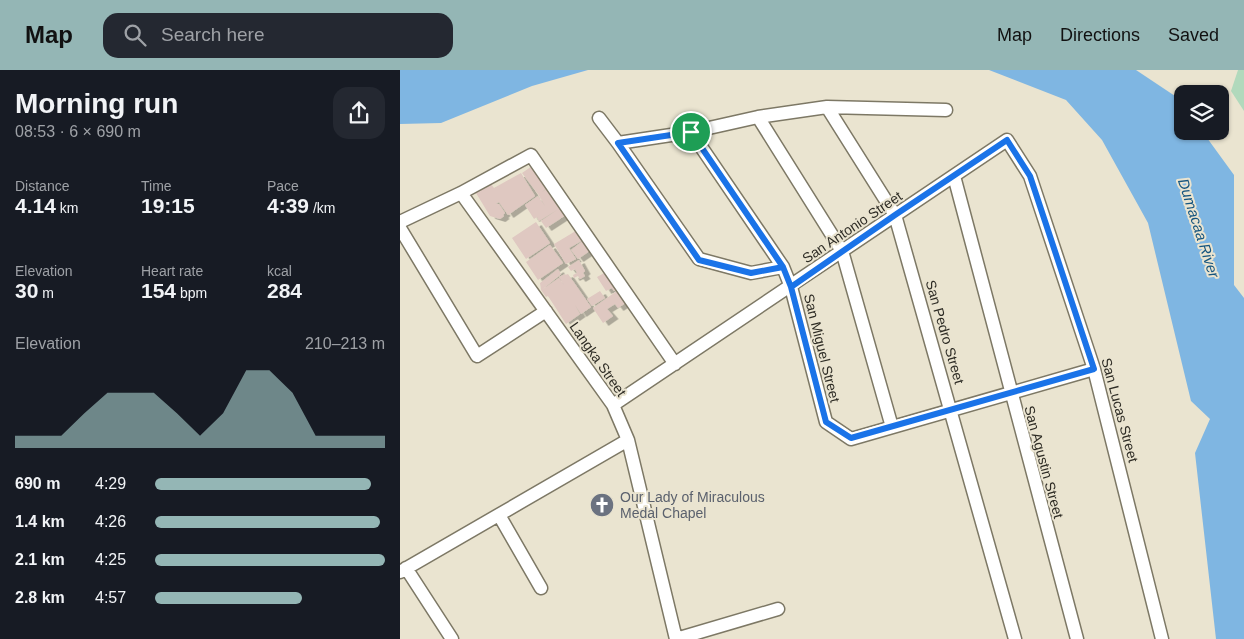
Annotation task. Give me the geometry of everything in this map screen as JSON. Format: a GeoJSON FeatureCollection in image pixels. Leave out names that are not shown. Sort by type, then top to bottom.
{"type":"FeatureCollection","features":[{"type":"Feature","properties":{"kind":"street"},"geometry":{"type":"LineString","coordinates":[[618,143],[691,132],[758,117],[827,107],[946,110]]}},
{"type":"Feature","properties":{"kind":"street","name":"San Pedro Street"},"geometry":{"type":"LineString","coordinates":[[827,107],[895,215],[1016,639]]}},
{"type":"Feature","properties":{"kind":"street"},"geometry":{"type":"LineString","coordinates":[[758,117],[842,251],[892,427],[1094,369]]}},
{"type":"Feature","properties":{"kind":"street"},"geometry":{"type":"LineString","coordinates":[[599,118],[699,260],[751,273],[783,267]]}},
{"type":"Feature","properties":{"kind":"street","name":"San Miguel Street"},"geometry":{"type":"LineString","coordinates":[[691,132],[783,267],[791,287],[826,422],[851,438],[892,427]]}},
{"type":"Feature","properties":{"kind":"street","name":"San Antonio Street"},"geometry":{"type":"LineString","coordinates":[[614,405],[1007,140]]}},
{"type":"Feature","properties":{"kind":"street","name":"San Lucas Street"},"geometry":{"type":"LineString","coordinates":[[1007,140],[1030,176],[1094,369],[1162,639]]}},
{"type":"Feature","properties":{"kind":"street"},"geometry":{"type":"LineString","coordinates":[[400,222],[461,193],[531,155],[675,364]]}},
{"type":"Feature","properties":{"kind":"street","name":"San Agustin Street"},"geometry":{"type":"LineString","coordinates":[[954,176],[1076,639]]}},
{"type":"Feature","properties":{"kind":"street","name":"Langka Street"},"geometry":{"type":"LineString","coordinates":[[461,193],[614,405],[628,440],[676,639],[778,609]]}},
{"type":"Feature","properties":{"kind":"street"},"geometry":{"type":"LineString","coordinates":[[400,228],[477,356],[546,311]]}},
{"type":"Feature","properties":{"kind":"street"},"geometry":{"type":"LineString","coordinates":[[452,639],[403,570],[628,440]]}},
{"type":"Feature","properties":{"kind":"street"},"geometry":{"type":"LineString","coordinates":[[499,515],[541,588]]}},
{"type":"Feature","properties":{"kind":"green space"},"geometry":{"type":"Polygon","coordinates":[[[1238,70],[1244,70],[1244,111],[1231,91],[1238,70]]]}},
{"type":"Feature","properties":{"kind":"water"},"geometry":{"type":"Polygon","coordinates":[[[400,70],[588,70],[532,86],[441,123],[400,124],[400,70]]]}},
{"type":"Feature","properties":{"kind":"water","name":"Dumacaa River"},"geometry":{"type":"Polygon","coordinates":[[[989,70],[1136,70],[1174,95],[1174,140],[1209,140],[1234,175],[1234,285],[1244,298],[1244,639],[1216,639],[1195,453],[1210,419],[1191,401],[1148,223],[1102,140],[1066,100],[989,70]]]}},
{"type":"Feature","properties":{"kind":"building"},"geometry":{"type":"Polygon","coordinates":[[[535,164],[550,185],[542,192],[551,186],[569,213],[546,228],[541,221],[557,210],[539,221],[537,217],[534,219],[525,205],[538,196],[545,206],[522,173],[535,164]]]}},
{"type":"Feature","properties":{"kind":"building"},"geometry":{"type":"Polygon","coordinates":[[[521,173],[535,196],[508,215],[499,202],[496,204],[499,204],[505,213],[504,216],[500,219],[490,216],[476,193],[491,184],[494,188],[521,173]]]}},
{"type":"Feature","properties":{"kind":"building"},"geometry":{"type":"Polygon","coordinates":[[[536,222],[550,243],[526,259],[512,238],[536,222]]]}},
{"type":"Feature","properties":{"kind":"building"},"geometry":{"type":"Polygon","coordinates":[[[579,229],[585,239],[569,248],[576,259],[566,264],[554,244],[579,229]]]}},
{"type":"Feature","properties":{"kind":"building"},"geometry":{"type":"Polygon","coordinates":[[[584,240],[591,250],[578,259],[571,250],[584,240]]]}},
{"type":"Feature","properties":{"kind":"building"},"geometry":{"type":"Polygon","coordinates":[[[550,245],[563,263],[538,280],[526,262],[550,245]]]}},
{"type":"Feature","properties":{"kind":"building"},"geometry":{"type":"Polygon","coordinates":[[[579,260],[585,271],[583,273],[585,276],[580,279],[578,276],[574,278],[573,275],[577,273],[575,269],[571,271],[568,267],[579,260]]]}},
{"type":"Feature","properties":{"kind":"building"},"geometry":{"type":"Polygon","coordinates":[[[558,269],[561,274],[543,289],[559,278],[564,285],[559,277],[568,274],[591,307],[581,314],[575,305],[580,314],[566,324],[548,296],[546,297],[541,290],[540,283],[558,269]]]}},
{"type":"Feature","properties":{"kind":"building"},"geometry":{"type":"Polygon","coordinates":[[[608,271],[617,289],[614,291],[612,288],[606,291],[597,277],[608,271]]]}},
{"type":"Feature","properties":{"kind":"building"},"geometry":{"type":"Polygon","coordinates":[[[621,288],[630,300],[618,308],[615,304],[607,309],[613,316],[603,323],[593,308],[621,288]]]}},
{"type":"Feature","properties":{"kind":"building"},"geometry":{"type":"Polygon","coordinates":[[[600,291],[605,298],[592,306],[587,299],[600,291]]]}},
{"type":"Feature","properties":{"kind":"place","name":"Our Lady of Miraculous Medal Chapel"},"geometry":{"type":"Point","coordinates":[602,505]}},
{"type":"Feature","properties":{"kind":"route"},"geometry":{"type":"LineString","coordinates":[[691,132],[618,143],[699,260],[751,273],[783,267],[791,287],[826,422],[851,438],[1094,369],[1030,176],[1007,140],[791,287],[783,267],[691,132]]}}]}
